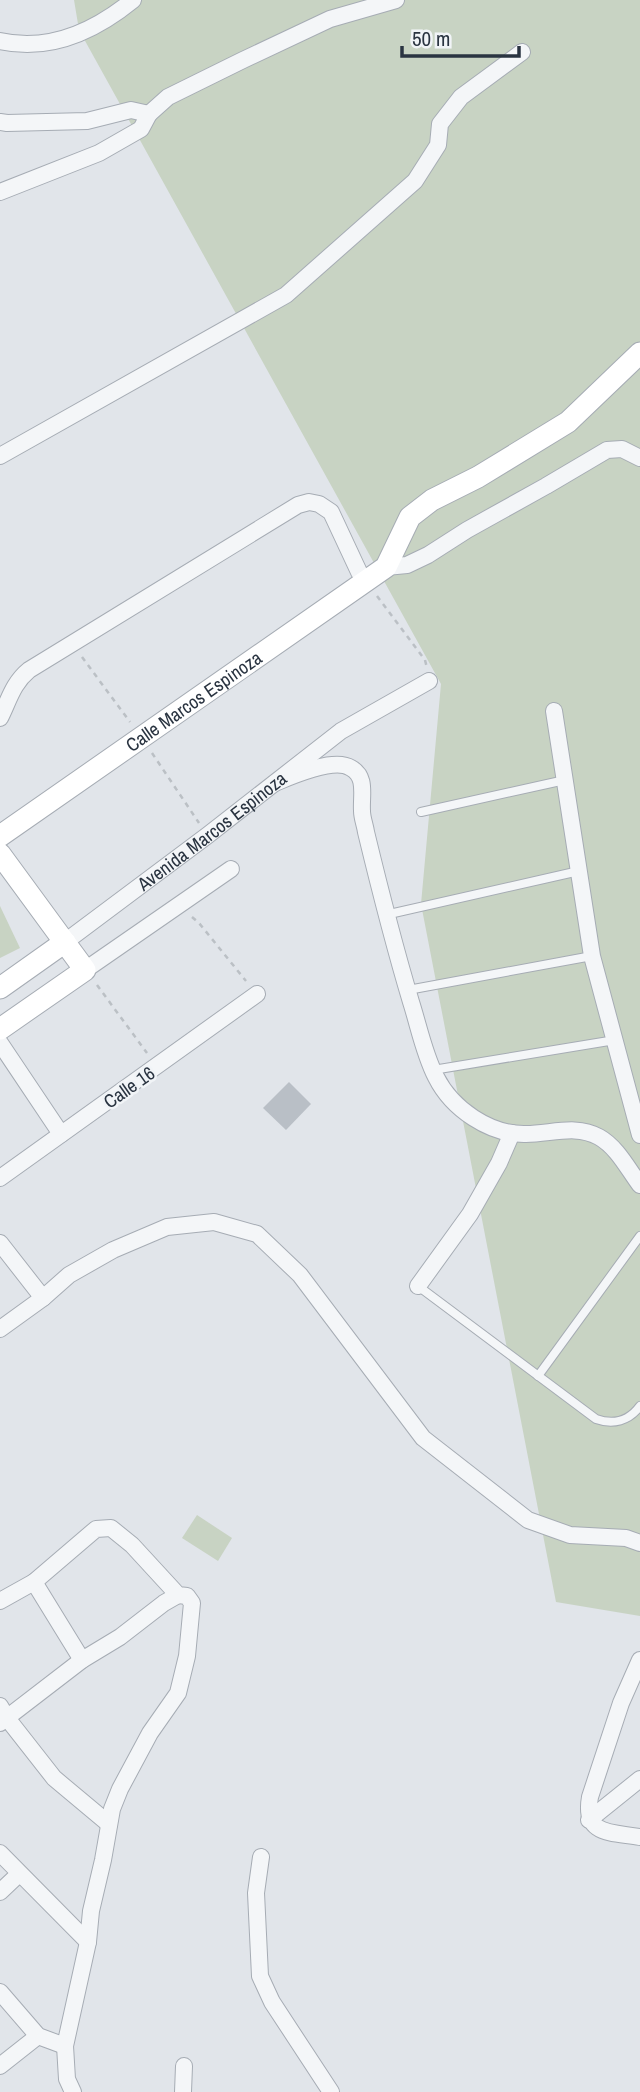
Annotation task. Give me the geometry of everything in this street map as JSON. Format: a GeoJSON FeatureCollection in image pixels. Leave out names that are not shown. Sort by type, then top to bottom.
{"type":"FeatureCollection","features":[{"type":"Feature","properties":{"kind":"street"},"geometry":{"type":"LineString","coordinates":[[0,41],[20,46],[66,39],[96,25],[133,0]]}},
{"type":"Feature","properties":{"kind":"street"},"geometry":{"type":"LineString","coordinates":[[0,192],[99,153],[141,129],[149,114],[168,97],[330,19],[396,0]]}},
{"type":"Feature","properties":{"kind":"street"},"geometry":{"type":"LineString","coordinates":[[0,456],[286,295],[415,181],[438,145],[440,124],[461,97],[522,52]]}},
{"type":"Feature","properties":{"kind":"street"},"geometry":{"type":"LineString","coordinates":[[0,122],[87,121],[131,110],[149,114]]}},
{"type":"Feature","properties":{"kind":"street"},"geometry":{"type":"LineString","coordinates":[[386,567],[410,517],[432,500],[478,477],[568,422],[640,353]]}},
{"type":"Feature","properties":{"kind":"street"},"geometry":{"type":"LineString","coordinates":[[386,567],[407,565],[428,555],[607,450],[622,449],[640,458]]}},
{"type":"Feature","properties":{"kind":"street"},"geometry":{"type":"LineString","coordinates":[[0,718],[21,677],[298,505],[309,502],[331,512],[366,582]]}},
{"type":"Feature","properties":{"kind":"street","name":"Calle Marcos Espinoza"},"geometry":{"type":"LineString","coordinates":[[0,836],[386,567]]}},
{"type":"Feature","properties":{"kind":"street","name":"Avenida Marcos Espinoza"},"geometry":{"type":"LineString","coordinates":[[0,988],[208,835],[341,731],[429,681]]}},
{"type":"Feature","properties":{"kind":"street"},"geometry":{"type":"LineString","coordinates":[[554,711],[593,956],[640,1135]]}},
{"type":"Feature","properties":{"kind":"street"},"geometry":{"type":"LineString","coordinates":[[275,783],[336,764],[349,766],[357,772],[362,782],[362,812],[385,915],[433,1070],[443,1089],[458,1107],[488,1126],[512,1133],[576,1130],[601,1137],[613,1148],[640,1185]]}},
{"type":"Feature","properties":{"kind":"street"},"geometry":{"type":"LineString","coordinates":[[0,854],[85,970]]}},
{"type":"Feature","properties":{"kind":"street","name":"Avenida Marcos Espinoza"},"geometry":{"type":"LineString","coordinates":[[0,1030],[231,869]]}},
{"type":"Feature","properties":{"kind":"street","name":"Calle 16"},"geometry":{"type":"LineString","coordinates":[[0,1178],[257,994]]}},
{"type":"Feature","properties":{"kind":"street"},"geometry":{"type":"LineString","coordinates":[[0,1043],[61,1134]]}},
{"type":"Feature","properties":{"kind":"street"},"geometry":{"type":"LineString","coordinates":[[418,1286],[470,1214],[499,1163],[512,1133]]}},
{"type":"Feature","properties":{"kind":"street"},"geometry":{"type":"LineString","coordinates":[[0,1329],[69,1275],[102,1256],[167,1227],[214,1222],[257,1234],[300,1275],[423,1438],[528,1520],[570,1535],[626,1538],[640,1543]]}},
{"type":"Feature","properties":{"kind":"street"},"geometry":{"type":"LineString","coordinates":[[0,1243],[43,1298]]}},
{"type":"Feature","properties":{"kind":"street"},"geometry":{"type":"LineString","coordinates":[[0,1601],[34,1581],[96,1529],[111,1528],[132,1545],[178,1595]]}},
{"type":"Feature","properties":{"kind":"street"},"geometry":{"type":"LineString","coordinates":[[34,1581],[82,1660]]}},
{"type":"Feature","properties":{"kind":"street"},"geometry":{"type":"LineString","coordinates":[[73,2092],[67,2078],[65,2046],[88,1942],[91,1911],[103,1860],[109,1824],[111,1809],[150,1733],[178,1693],[187,1656],[192,1603],[187,1596],[178,1595],[164,1603],[120,1637],[2,1716],[54,1778],[109,1824]]}},
{"type":"Feature","properties":{"kind":"street"},"geometry":{"type":"LineString","coordinates":[[640,1660],[621,1703],[588,1810],[589,1820],[600,1829],[640,1837]]}},
{"type":"Feature","properties":{"kind":"street"},"geometry":{"type":"LineString","coordinates":[[589,1820],[640,1779]]}},
{"type":"Feature","properties":{"kind":"street"},"geometry":{"type":"LineString","coordinates":[[0,1853],[88,1942]]}},
{"type":"Feature","properties":{"kind":"street"},"geometry":{"type":"LineString","coordinates":[[261,1857],[256,1893],[260,1976],[272,2002],[331,2092]]}},
{"type":"Feature","properties":{"kind":"street"},"geometry":{"type":"LineString","coordinates":[[0,1892],[19,1874]]}},
{"type":"Feature","properties":{"kind":"street"},"geometry":{"type":"LineString","coordinates":[[0,1992],[38,2036],[65,2046]]}},
{"type":"Feature","properties":{"kind":"street"},"geometry":{"type":"LineString","coordinates":[[0,2066],[38,2036]]}},
{"type":"Feature","properties":{"kind":"street"},"geometry":{"type":"LineString","coordinates":[[183,2092],[184,2066]]}},
{"type":"Feature","properties":{"kind":"lane"},"geometry":{"type":"LineString","coordinates":[[421,812],[565,780]]}},
{"type":"Feature","properties":{"kind":"lane"},"geometry":{"type":"LineString","coordinates":[[385,915],[579,871]]}},
{"type":"Feature","properties":{"kind":"lane"},"geometry":{"type":"LineString","coordinates":[[408,990],[593,956]]}},
{"type":"Feature","properties":{"kind":"lane"},"geometry":{"type":"LineString","coordinates":[[433,1070],[615,1040]]}},
{"type":"Feature","properties":{"kind":"lane"},"geometry":{"type":"LineString","coordinates":[[538,1376],[640,1236]]}},
{"type":"Feature","properties":{"kind":"lane"},"geometry":{"type":"LineString","coordinates":[[418,1286],[596,1419],[615,1422],[624,1420],[640,1406]]}},
{"type":"Feature","properties":{"kind":"path"},"geometry":{"type":"LineString","coordinates":[[366,582],[425,660],[429,681]]}},
{"type":"Feature","properties":{"kind":"path"},"geometry":{"type":"LineString","coordinates":[[73,645],[142,737],[208,835]]}},
{"type":"Feature","properties":{"kind":"path"},"geometry":{"type":"LineString","coordinates":[[179,905],[199,923],[257,994]]}},
{"type":"Feature","properties":{"kind":"path"},"geometry":{"type":"LineString","coordinates":[[85,970],[157,1067]]}},
{"type":"Feature","properties":{"kind":"green space"},"geometry":{"type":"Polygon","coordinates":[[[74,0],[640,0],[640,1616],[556,1602],[421,904],[441,684],[79,30],[74,0]]]}},
{"type":"Feature","properties":{"kind":"green space"},"geometry":{"type":"Polygon","coordinates":[[[0,906],[20,948],[0,958],[0,906]]]}},
{"type":"Feature","properties":{"kind":"green space"},"geometry":{"type":"Polygon","coordinates":[[[197,1515],[232,1538],[218,1561],[182,1538],[197,1515]]]}},
{"type":"Feature","properties":{"kind":"building"},"geometry":{"type":"Polygon","coordinates":[[[289,1082],[311,1104],[286,1130],[263,1108],[289,1082]]]}}]}
